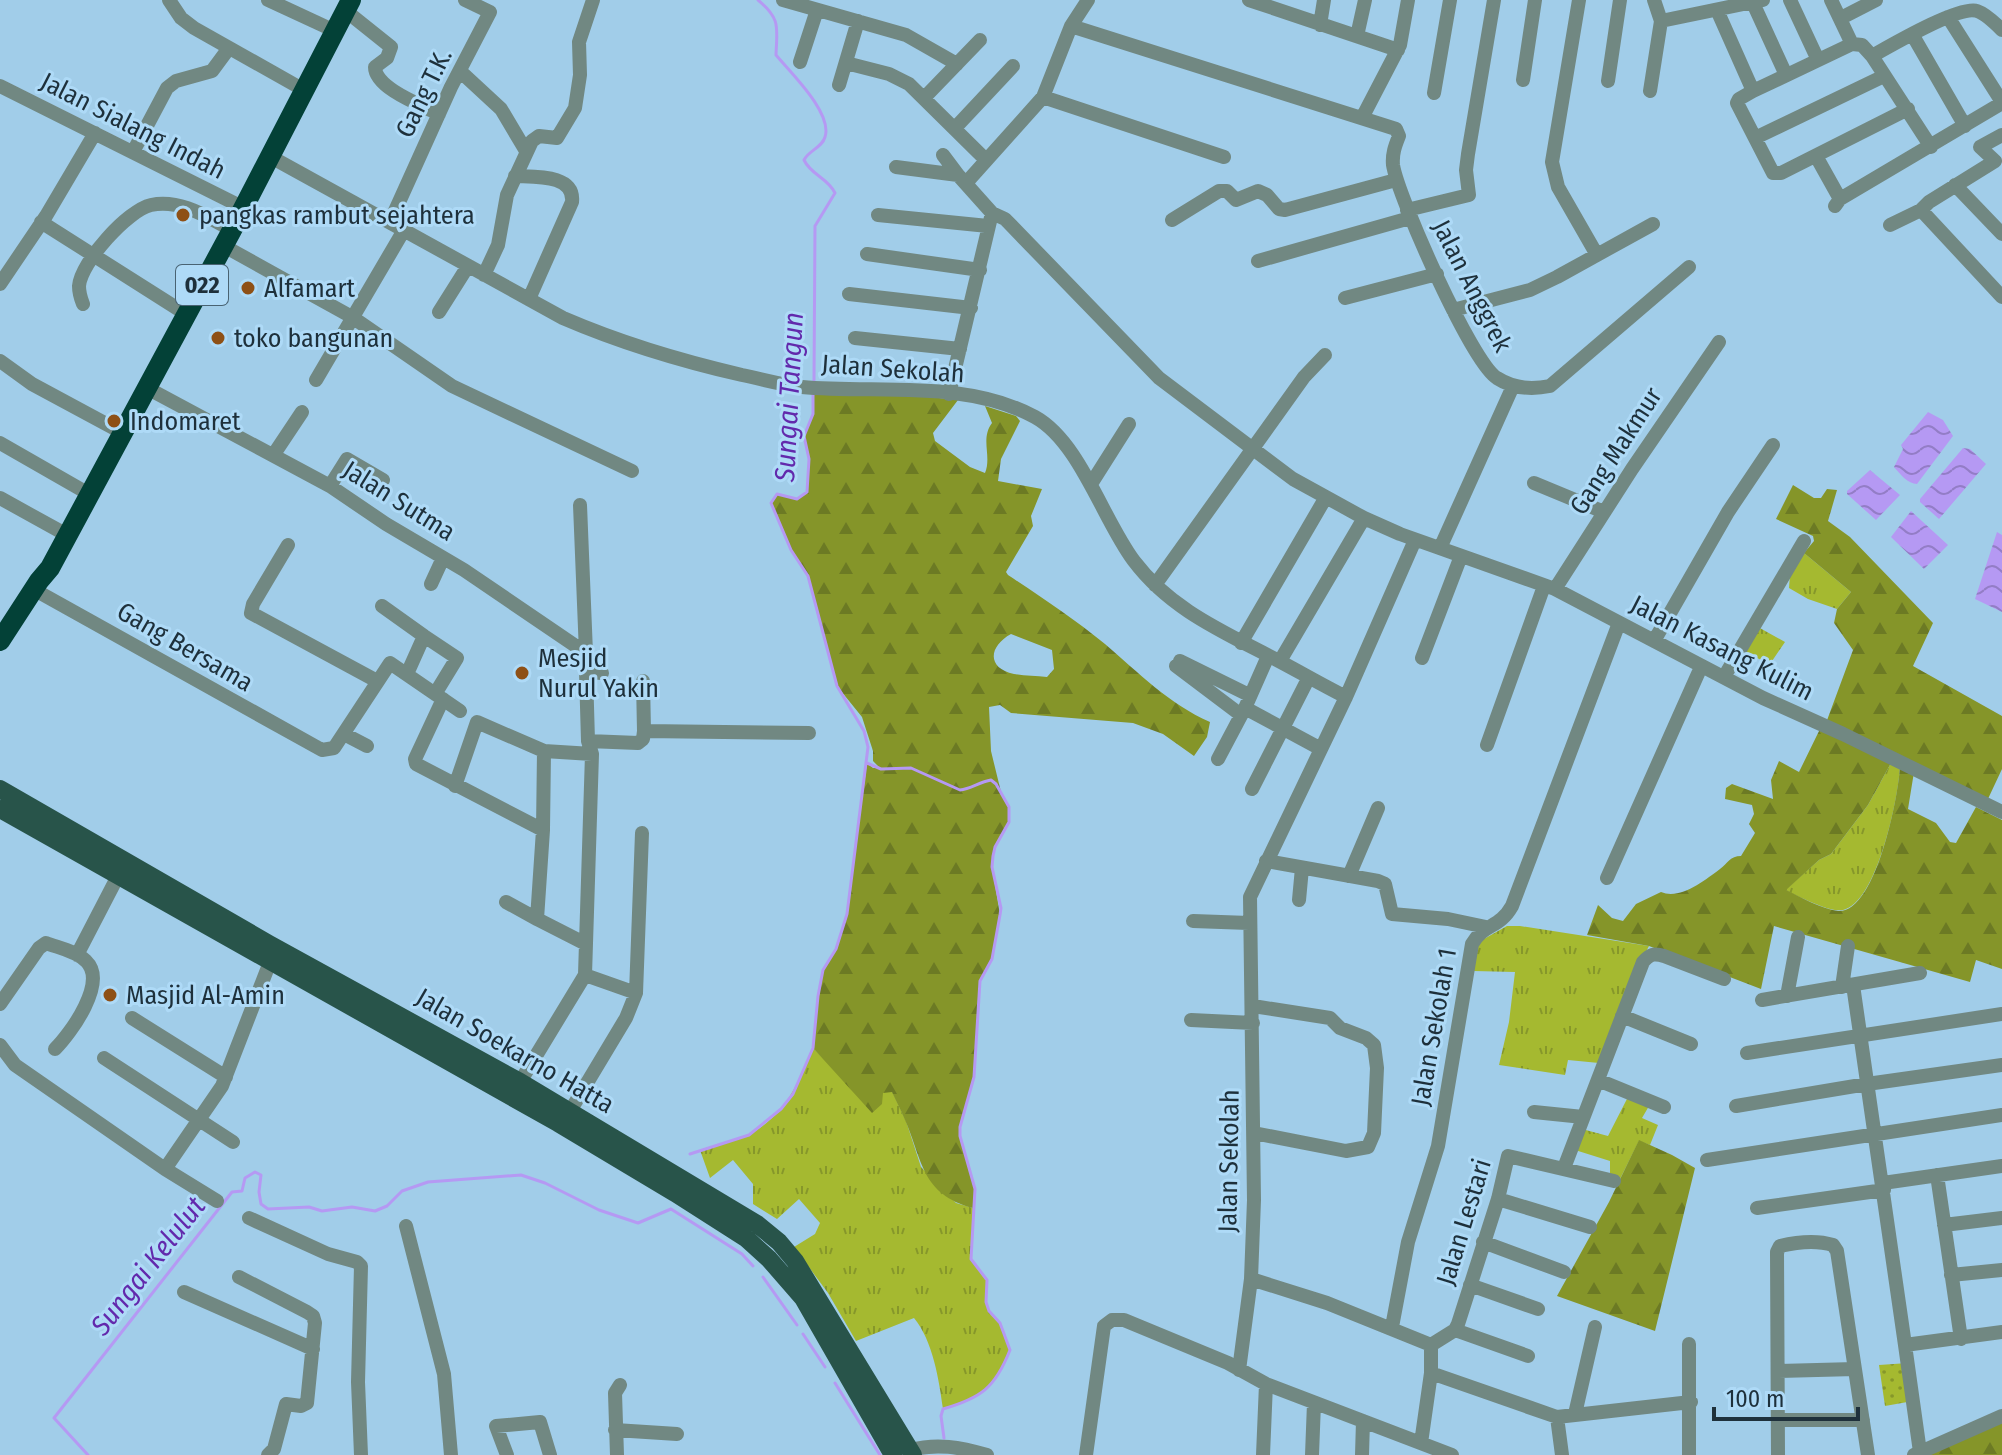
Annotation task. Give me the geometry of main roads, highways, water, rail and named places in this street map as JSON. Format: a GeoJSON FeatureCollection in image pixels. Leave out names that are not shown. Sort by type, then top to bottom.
{"type":"FeatureCollection","features":[{"type":"Feature","properties":{"kind":"highway","name":"022"},"geometry":{"type":"LineString","coordinates":[[38,591],[244,208],[349,5]]}},
{"type":"Feature","properties":{"kind":"highway"},"geometry":{"type":"LineString","coordinates":[[0,641],[38,591]]}},
{"type":"Feature","properties":{"kind":"highway"},"geometry":{"type":"LineString","coordinates":[[0,659],[38,591]]}},
{"type":"Feature","properties":{"kind":"main road","name":"Jalan Soekarno Hatta"},"geometry":{"type":"LineString","coordinates":[[0,789],[269,944],[747,1239],[803,1298],[905,1453]]}},
{"type":"Feature","properties":{"kind":"main road","name":"Jalan Soekarno Hatta"},"geometry":{"type":"LineString","coordinates":[[0,809],[270,962],[520,1082],[757,1224],[779,1242],[795,1261],[831,1317],[905,1453]]}},
{"type":"Feature","properties":{"kind":"water"},"geometry":{"type":"Polygon","coordinates":[[[1928,412],[1943,420],[1953,436],[1914,484],[1894,467],[1903,449],[1901,445],[1928,412]]]}},
{"type":"Feature","properties":{"kind":"water"},"geometry":{"type":"Polygon","coordinates":[[[1963,448],[1970,449],[1986,464],[1939,519],[1920,499],[1963,448]]]}},
{"type":"Feature","properties":{"kind":"water"},"geometry":{"type":"Polygon","coordinates":[[[1870,470],[1900,495],[1876,520],[1847,494],[1870,470]]]}},
{"type":"Feature","properties":{"kind":"water"},"geometry":{"type":"Polygon","coordinates":[[[1911,511],[1948,545],[1924,569],[1891,537],[1911,511]]]}},
{"type":"Feature","properties":{"kind":"water"},"geometry":{"type":"Polygon","coordinates":[[[1997,532],[2002,535],[2002,612],[1975,599],[1997,532]]]}},
{"type":"Feature","properties":{"kind":"waterway","name":"Sungai Tangun"},"geometry":{"type":"LineString","coordinates":[[758,0],[771,13],[776,24],[776,55],[809,93],[826,127],[823,141],[804,160],[835,193],[815,226],[814,382]]}},
{"type":"Feature","properties":{"kind":"waterway","name":"Sungai Tangun"},"geometry":{"type":"LineString","coordinates":[[690,1154],[749,1135],[781,1109],[793,1094],[813,1048],[823,970],[836,949],[847,914],[868,747],[864,731],[837,686],[808,576],[791,550],[771,503],[777,494],[797,499],[807,492],[809,459],[804,436],[813,414],[813,393]]}},
{"type":"Feature","properties":{"kind":"waterway"},"geometry":{"type":"LineString","coordinates":[[867,763],[881,769],[911,768],[960,790],[991,780],[1009,807],[1009,822],[993,856],[992,867],[1001,908],[992,959],[980,981],[974,1077],[960,1136],[975,1189],[971,1259],[987,1280],[986,1302],[989,1311],[1000,1323],[1010,1350],[999,1374],[985,1390],[943,1409],[944,1438]]}},
{"type":"Feature","properties":{"kind":"waterway","name":"Sungai Kelulut"},"geometry":{"type":"LineString","coordinates":[[88,1455],[54,1418],[232,1192],[242,1191],[245,1178],[255,1172],[261,1175],[261,1204],[268,1209],[309,1207],[322,1211],[352,1207],[375,1211],[387,1206],[402,1191],[428,1182],[521,1175],[545,1183],[599,1210],[638,1223],[671,1209],[742,1254],[753,1266]]}},
{"type":"Feature","properties":{"kind":"waterway"},"geometry":{"type":"LineString","coordinates":[[763,1277],[797,1325]]}},
{"type":"Feature","properties":{"kind":"waterway"},"geometry":{"type":"LineString","coordinates":[[803,1334],[825,1367]]}},
{"type":"Feature","properties":{"kind":"waterway"},"geometry":{"type":"LineString","coordinates":[[835,1383],[880,1455]]}},
{"type":"Feature","properties":{"kind":"place","name":"pangkas rambut sejahtera"},"geometry":{"type":"Point","coordinates":[183,215]}},
{"type":"Feature","properties":{"kind":"place","name":"Alfamart"},"geometry":{"type":"Point","coordinates":[248,288]}},
{"type":"Feature","properties":{"kind":"place","name":"toko bangunan"},"geometry":{"type":"Point","coordinates":[218,338]}},
{"type":"Feature","properties":{"kind":"place","name":"Indomaret"},"geometry":{"type":"Point","coordinates":[114,421]}},
{"type":"Feature","properties":{"kind":"place","name":"Mesjid Nurul Yakin"},"geometry":{"type":"Point","coordinates":[522,673]}},
{"type":"Feature","properties":{"kind":"place","name":"Masjid Al-Amin"},"geometry":{"type":"Point","coordinates":[110,995]}}]}
